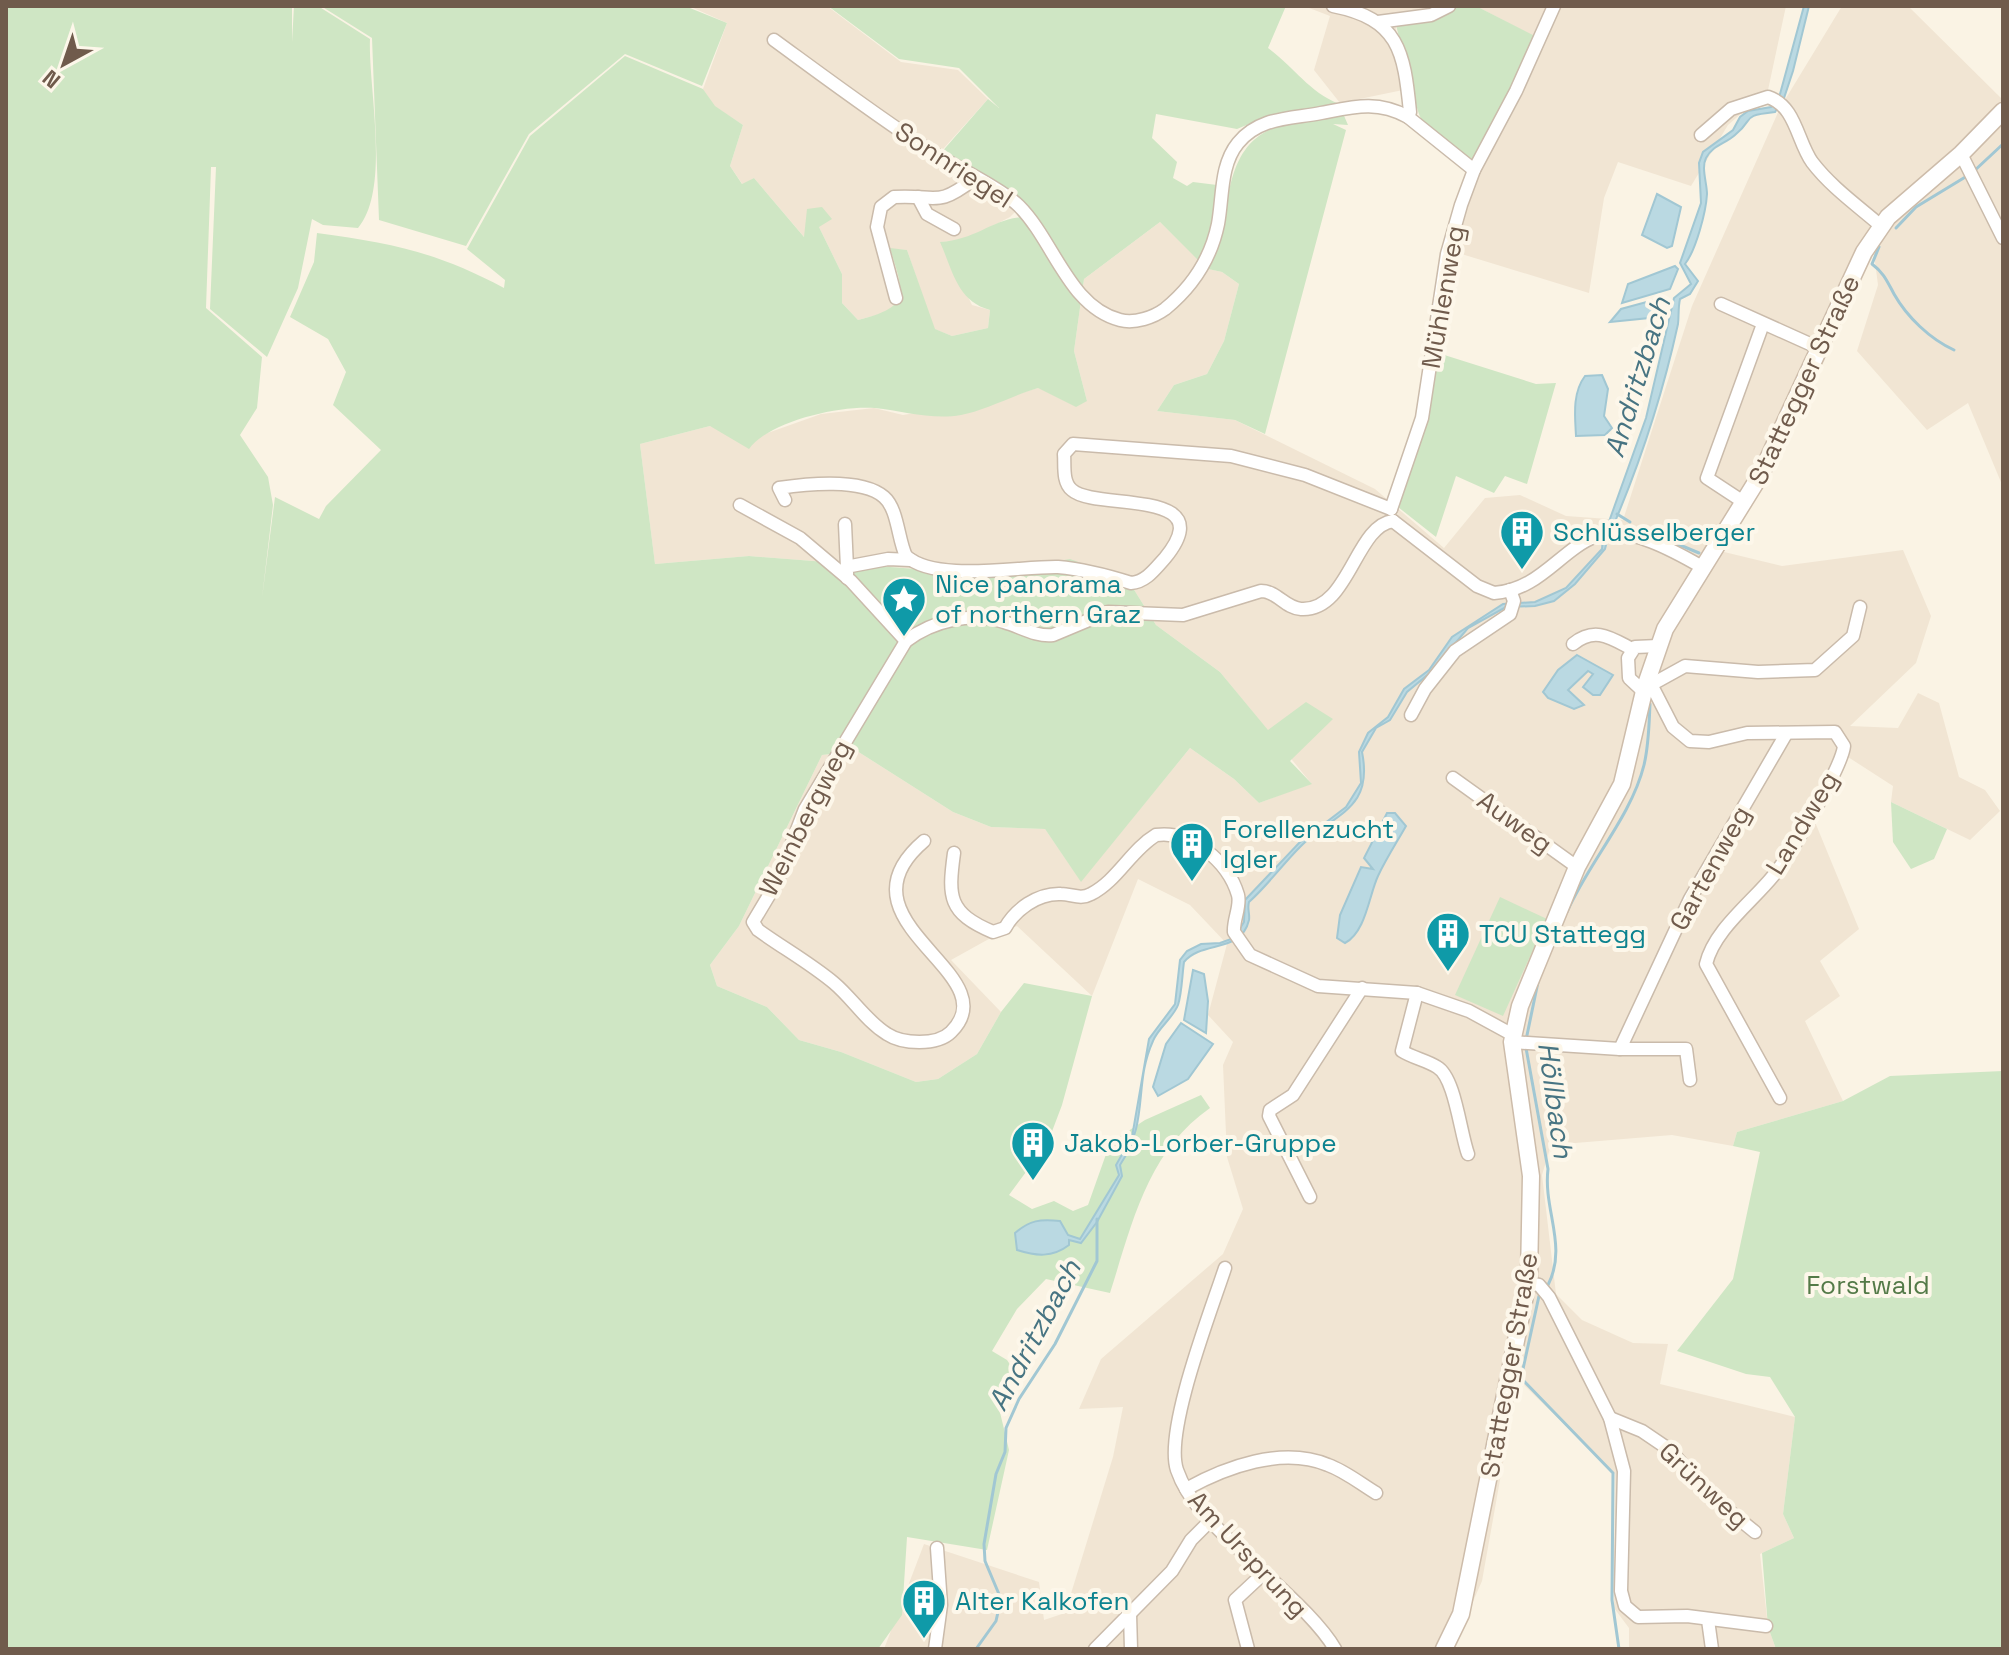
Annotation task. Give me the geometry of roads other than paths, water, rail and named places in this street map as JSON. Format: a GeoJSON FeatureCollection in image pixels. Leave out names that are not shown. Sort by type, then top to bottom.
{"type":"FeatureCollection","features":[{"type":"Feature","properties":{"kind":"main road","name":"Stattegger Straße"},"geometry":{"type":"LineString","coordinates":[[1444,1649],[1461,1614],[1528,1283],[1531,1176],[1513,1038],[1536,963],[1577,867],[1622,784],[1644,690],[1658,646],[1702,567],[1745,503],[1821,349],[1864,252],[1881,226],[1967,166],[2003,111]]}},
{"type":"Feature","properties":{"kind":"street"},"geometry":{"type":"LineString","coordinates":[[1333,6],[1348,8],[1378,22],[1394,35],[1401,50],[1408,87],[1408,117],[1474,170]]}},
{"type":"Feature","properties":{"kind":"street"},"geometry":{"type":"LineString","coordinates":[[1378,22],[1431,15],[1449,6]]}},
{"type":"Feature","properties":{"kind":"street","name":"Mühlenweg"},"geometry":{"type":"LineString","coordinates":[[1392,515],[1422,418],[1447,254],[1474,170],[1516,91],[1554,6]]}},
{"type":"Feature","properties":{"kind":"street","name":"Sonnriegel"},"geometry":{"type":"LineString","coordinates":[[774,40],[974,179],[1017,204],[1049,243],[1085,303],[1122,321],[1154,318],[1186,292],[1208,257],[1218,225],[1227,164],[1237,144],[1249,132],[1265,122],[1349,105],[1380,106],[1408,117]]}},
{"type":"Feature","properties":{"kind":"street"},"geometry":{"type":"LineString","coordinates":[[1701,135],[1731,109],[1768,97],[1778,103],[1811,161],[1881,226]]}},
{"type":"Feature","properties":{"kind":"street"},"geometry":{"type":"LineString","coordinates":[[1967,166],[2003,238]]}},
{"type":"Feature","properties":{"kind":"street"},"geometry":{"type":"LineString","coordinates":[[896,298],[877,227],[881,207],[894,197],[936,201],[949,197],[974,179]]}},
{"type":"Feature","properties":{"kind":"street"},"geometry":{"type":"LineString","coordinates":[[918,197],[927,214],[954,229]]}},
{"type":"Feature","properties":{"kind":"street"},"geometry":{"type":"LineString","coordinates":[[1721,304],[1821,349]]}},
{"type":"Feature","properties":{"kind":"street"},"geometry":{"type":"LineString","coordinates":[[1745,503],[1707,478],[1763,324]]}},
{"type":"Feature","properties":{"kind":"street"},"geometry":{"type":"LineString","coordinates":[[847,573],[888,559],[911,560],[967,572],[1059,567],[1131,583],[1142,581],[1179,539],[1174,519],[1161,507],[1090,499],[1072,490],[1065,476],[1064,454],[1069,447],[1080,442],[1148,452],[1231,456],[1305,475],[1392,515],[1483,590],[1512,600]]}},
{"type":"Feature","properties":{"kind":"street"},"geometry":{"type":"LineString","coordinates":[[785,500],[779,488],[816,483],[853,487],[879,495],[890,507],[899,542],[911,560]]}},
{"type":"Feature","properties":{"kind":"street"},"geometry":{"type":"LineString","coordinates":[[740,505],[800,538],[847,573],[906,641],[927,629],[975,617],[1000,620],[1044,636],[1053,635],[1108,612],[1183,615],[1261,591],[1269,591],[1296,609],[1318,606],[1336,590],[1392,515]]}},
{"type":"Feature","properties":{"kind":"street"},"geometry":{"type":"LineString","coordinates":[[845,524],[847,573]]}},
{"type":"Feature","properties":{"kind":"street"},"geometry":{"type":"LineString","coordinates":[[1411,715],[1425,689],[1455,651],[1546,572],[1597,535],[1630,537],[1702,567]]}},
{"type":"Feature","properties":{"kind":"street"},"geometry":{"type":"LineString","coordinates":[[1658,646],[1639,645],[1632,649],[1627,666],[1629,678],[1644,690],[1685,666],[1758,672],[1815,670],[1853,636],[1860,607]]}},
{"type":"Feature","properties":{"kind":"street"},"geometry":{"type":"LineString","coordinates":[[1573,644],[1583,636],[1601,634],[1632,649]]}},
{"type":"Feature","properties":{"kind":"street","name":"Weinbergweg"},"geometry":{"type":"LineString","coordinates":[[906,641],[805,809],[777,882],[753,922],[758,930],[833,982],[888,1035],[915,1042],[947,1036],[957,1025],[963,1009],[958,982],[924,947],[905,920],[895,892],[901,864],[924,841]]}},
{"type":"Feature","properties":{"kind":"street","name":"Landweg"},"geometry":{"type":"LineString","coordinates":[[1644,690],[1654,690],[1673,727],[1690,741],[1709,742],[1747,733],[1835,732],[1844,751],[1776,873],[1735,918],[1706,964],[1780,1098]]}},
{"type":"Feature","properties":{"kind":"street","name":"Gartenweg"},"geometry":{"type":"LineString","coordinates":[[1620,1049],[1690,899],[1786,734]]}},
{"type":"Feature","properties":{"kind":"street","name":"Auweg"},"geometry":{"type":"LineString","coordinates":[[1453,778],[1577,867]]}},
{"type":"Feature","properties":{"kind":"street"},"geometry":{"type":"LineString","coordinates":[[954,853],[950,897],[960,913],[993,932],[1005,928],[1013,914],[1024,906],[1060,894],[1087,896],[1156,835],[1185,836],[1209,853],[1230,879],[1239,897],[1237,937],[1250,955],[1318,986],[1417,993],[1469,1011],[1513,1038],[1620,1049],[1686,1049],[1690,1080]]}},
{"type":"Feature","properties":{"kind":"street"},"geometry":{"type":"LineString","coordinates":[[1310,1197],[1269,1116],[1270,1110],[1293,1095],[1362,988]]}},
{"type":"Feature","properties":{"kind":"street"},"geometry":{"type":"LineString","coordinates":[[1417,993],[1402,1051],[1438,1067],[1450,1079],[1458,1127],[1468,1154]]}},
{"type":"Feature","properties":{"kind":"street","name":"Am Ursprung"},"geometry":{"type":"LineString","coordinates":[[1225,1268],[1177,1430],[1176,1468],[1186,1489],[1210,1521],[1335,1649]]}},
{"type":"Feature","properties":{"kind":"street"},"geometry":{"type":"LineString","coordinates":[[1528,1283],[1539,1285],[1549,1297],[1610,1418],[1624,1471],[1621,1582],[1625,1606],[1638,1617],[1766,1626]]}},
{"type":"Feature","properties":{"kind":"street","name":"Grünweg"},"geometry":{"type":"LineString","coordinates":[[1610,1418],[1642,1431],[1670,1450],[1707,1493],[1755,1532]]}},
{"type":"Feature","properties":{"kind":"street"},"geometry":{"type":"LineString","coordinates":[[1186,1489],[1246,1463],[1287,1459],[1327,1464],[1376,1493]]}},
{"type":"Feature","properties":{"kind":"street"},"geometry":{"type":"LineString","coordinates":[[1095,1649],[1172,1571],[1191,1540],[1210,1521]]}},
{"type":"Feature","properties":{"kind":"street"},"geometry":{"type":"LineString","coordinates":[[935,1649],[941,1605],[937,1548]]}},
{"type":"Feature","properties":{"kind":"street"},"geometry":{"type":"LineString","coordinates":[[1248,1649],[1235,1600],[1264,1573]]}},
{"type":"Feature","properties":{"kind":"street"},"geometry":{"type":"LineString","coordinates":[[1130,1614],[1131,1649]]}},
{"type":"Feature","properties":{"kind":"street"},"geometry":{"type":"LineString","coordinates":[[1708,1620],[1712,1649]]}},
{"type":"Feature","properties":{"kind":"water"},"geometry":{"type":"Polygon","coordinates":[[[1804,6],[1809,6],[1793,71],[1784,98],[1775,112],[1749,119],[1735,135],[1712,150],[1706,158],[1705,211],[1697,240],[1685,264],[1698,281],[1690,294],[1680,299],[1672,350],[1649,429],[1611,531],[1606,530],[1646,418],[1674,298],[1691,284],[1680,263],[1701,203],[1699,163],[1703,152],[1733,130],[1740,117],[1748,111],[1771,107],[1780,94],[1804,6]]]}},
{"type":"Feature","properties":{"kind":"water"},"geometry":{"type":"Polygon","coordinates":[[[1657,194],[1681,207],[1672,246],[1667,248],[1642,235],[1657,194]]]}},
{"type":"Feature","properties":{"kind":"water"},"geometry":{"type":"Polygon","coordinates":[[[1675,266],[1678,269],[1670,289],[1622,303],[1628,284],[1675,266]]]}},
{"type":"Feature","properties":{"kind":"water"},"geometry":{"type":"Polygon","coordinates":[[[1661,298],[1659,317],[1610,322],[1621,309],[1661,298]]]}},
{"type":"Feature","properties":{"kind":"water"},"geometry":{"type":"Polygon","coordinates":[[[1602,375],[1608,389],[1604,416],[1612,428],[1605,435],[1576,436],[1578,390],[1585,376],[1602,375]]]}},
{"type":"Feature","properties":{"kind":"water"},"geometry":{"type":"Polygon","coordinates":[[[1603,537],[1608,537],[1605,549],[1575,584],[1554,601],[1535,606],[1506,607],[1468,628],[1431,672],[1407,692],[1390,720],[1376,728],[1362,752],[1362,787],[1348,809],[1300,847],[1249,902],[1249,920],[1238,938],[1192,955],[1184,962],[1178,1005],[1155,1036],[1147,1057],[1135,1133],[1120,1165],[1122,1176],[1097,1222],[1081,1243],[1069,1240],[1069,1245],[1056,1252],[1037,1254],[1017,1250],[1015,1233],[1036,1221],[1060,1221],[1068,1235],[1080,1239],[1119,1175],[1116,1165],[1132,1137],[1149,1039],[1175,1004],[1180,960],[1187,951],[1201,944],[1220,943],[1234,938],[1244,922],[1245,900],[1299,843],[1346,807],[1361,783],[1359,752],[1368,733],[1388,717],[1404,689],[1429,670],[1452,637],[1503,604],[1535,602],[1566,588],[1602,549],[1603,537]]]}},
{"type":"Feature","properties":{"kind":"water"},"geometry":{"type":"Polygon","coordinates":[[[1577,655],[1613,675],[1600,695],[1593,695],[1583,687],[1593,674],[1588,671],[1568,690],[1584,705],[1574,709],[1548,698],[1543,692],[1558,670],[1577,655]]]}},
{"type":"Feature","properties":{"kind":"water"},"geometry":{"type":"Polygon","coordinates":[[[1387,813],[1395,813],[1406,826],[1378,876],[1358,931],[1345,943],[1337,938],[1340,915],[1361,867],[1373,869],[1364,858],[1387,813]]]}},
{"type":"Feature","properties":{"kind":"water"},"geometry":{"type":"Polygon","coordinates":[[[1193,970],[1204,974],[1208,1001],[1206,1033],[1184,1020],[1193,970]]]}},
{"type":"Feature","properties":{"kind":"water"},"geometry":{"type":"Polygon","coordinates":[[[1181,1023],[1213,1044],[1188,1079],[1158,1096],[1153,1087],[1166,1044],[1181,1023]]]}},
{"type":"Feature","properties":{"kind":"waterway","name":"Höllbach"},"geometry":{"type":"LineString","coordinates":[[1973,172],[2003,144]]}},
{"type":"Feature","properties":{"kind":"waterway","name":"Höllbach"},"geometry":{"type":"LineString","coordinates":[[1896,228],[1916,207],[1967,176]]}},
{"type":"Feature","properties":{"kind":"waterway"},"geometry":{"type":"LineString","coordinates":[[1879,247],[1872,264],[1885,278],[1899,303],[1928,334],[1954,350]]}},
{"type":"Feature","properties":{"kind":"waterway","name":"Höllbach"},"geometry":{"type":"LineString","coordinates":[[1617,514],[1630,522]]}},
{"type":"Feature","properties":{"kind":"waterway","name":"Höllbach"},"geometry":{"type":"LineString","coordinates":[[1644,530],[1699,553]]}},
{"type":"Feature","properties":{"kind":"waterway","name":"Höllbach"},"geometry":{"type":"LineString","coordinates":[[1703,582],[1713,565]]}},
{"type":"Feature","properties":{"kind":"waterway","name":"Höllbach"},"geometry":{"type":"LineString","coordinates":[[1567,912],[1638,784],[1647,749],[1650,704]]}},
{"type":"Feature","properties":{"kind":"waterway","name":"Höllbach"},"geometry":{"type":"LineString","coordinates":[[1526,1040],[1538,982]]}},
{"type":"Feature","properties":{"kind":"waterway","name":"Höllbach"},"geometry":{"type":"LineString","coordinates":[[1526,1048],[1548,1169],[1547,1184],[1555,1242],[1554,1270],[1548,1285]]}},
{"type":"Feature","properties":{"kind":"waterway","name":"Andritzbach"},"geometry":{"type":"LineString","coordinates":[[976,1649],[996,1621],[1001,1599],[985,1561],[984,1544],[996,1474],[1005,1452],[1006,1428],[1019,1399],[1055,1344],[1097,1261],[1097,1219]]}},
{"type":"Feature","properties":{"kind":"waterway","name":"Höllbach"},"geometry":{"type":"LineString","coordinates":[[1539,1296],[1521,1378],[1613,1473],[1612,1600],[1619,1649]]}},
{"type":"Feature","properties":{"kind":"place","name":"Schlüsselberger"},"geometry":{"type":"Point","coordinates":[1522,571]}},
{"type":"Feature","properties":{"kind":"place","name":"Nice panorama of northern Graz"},"geometry":{"type":"Point","coordinates":[904,638]}},
{"type":"Feature","properties":{"kind":"place","name":"Forellenzucht Igler"},"geometry":{"type":"Point","coordinates":[1192,883]}},
{"type":"Feature","properties":{"kind":"place","name":"TCU Stattegg"},"geometry":{"type":"Point","coordinates":[1448,973]}},
{"type":"Feature","properties":{"kind":"place","name":"Jakob-Lorber-Gruppe"},"geometry":{"type":"Point","coordinates":[1033,1182]}},
{"type":"Feature","properties":{"kind":"place","name":"Alter Kalkofen"},"geometry":{"type":"Point","coordinates":[924,1640]}},
{"type":"Feature","properties":{"kind":"park label","name":"Forstwald"},"geometry":{"type":"Point","coordinates":[1868,1285]}}]}
